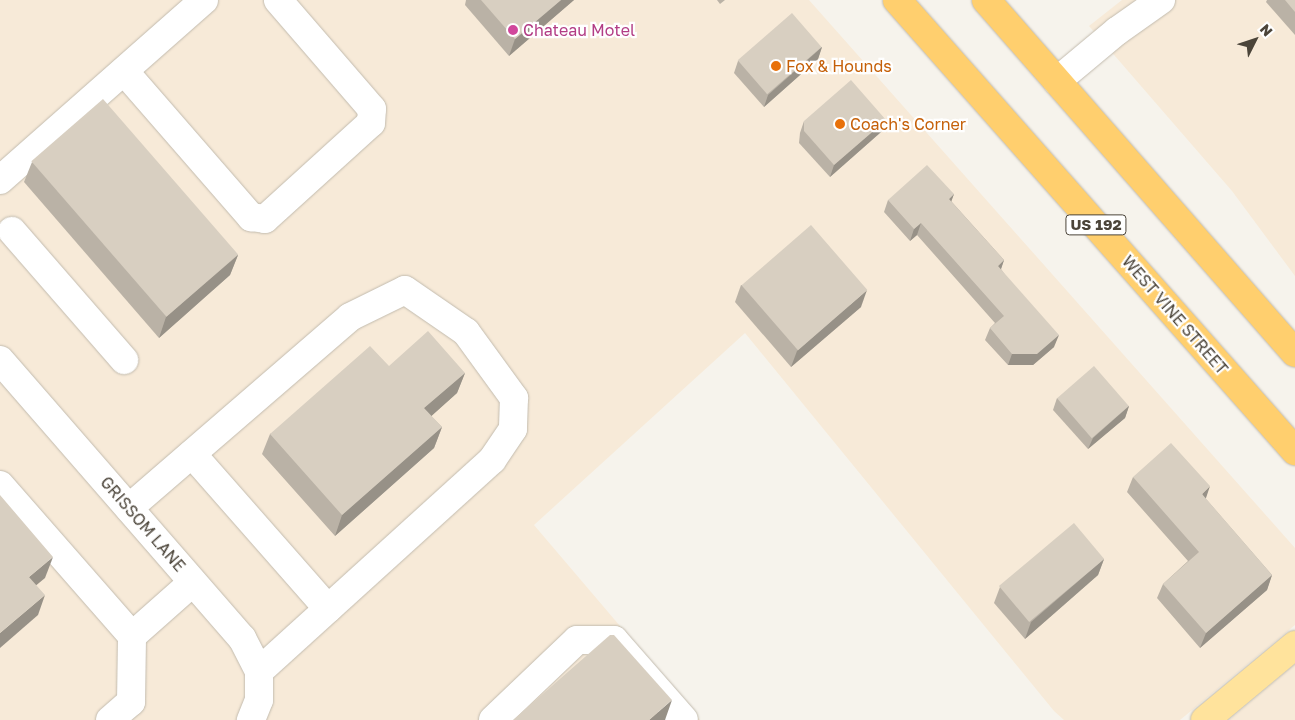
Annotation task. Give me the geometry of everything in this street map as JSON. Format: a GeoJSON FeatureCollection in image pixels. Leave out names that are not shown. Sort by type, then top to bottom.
{"type":"FeatureCollection","features":[{"type":"Feature","properties":{"kind":"highway","name":"WEST VINE STREET"},"geometry":{"type":"LineString","coordinates":[[897,0],[1295,451]]}},
{"type":"Feature","properties":{"kind":"highway"},"geometry":{"type":"LineString","coordinates":[[986,0],[1295,353]]}},
{"type":"Feature","properties":{"kind":"main road"},"geometry":{"type":"LineString","coordinates":[[1205,720],[1295,645]]}},
{"type":"Feature","properties":{"kind":"street"},"geometry":{"type":"LineString","coordinates":[[0,180],[204,0]]}},
{"type":"Feature","properties":{"kind":"street"},"geometry":{"type":"LineString","coordinates":[[124,71],[251,217],[265,219],[371,123],[372,109],[278,0]]}},
{"type":"Feature","properties":{"kind":"street"},"geometry":{"type":"LineString","coordinates":[[1057,81],[1117,31],[1160,0]]}},
{"type":"Feature","properties":{"kind":"street"},"geometry":{"type":"LineString","coordinates":[[4,230],[124,360]]}},
{"type":"Feature","properties":{"kind":"street"},"geometry":{"type":"LineString","coordinates":[[129,508],[350,317],[405,290],[466,332],[514,398],[513,429],[492,460],[259,671]]}},
{"type":"Feature","properties":{"kind":"street","name":"GRISSOM LANE"},"geometry":{"type":"LineString","coordinates":[[0,360],[242,638],[259,671],[255,710]]}},
{"type":"Feature","properties":{"kind":"street"},"geometry":{"type":"LineString","coordinates":[[192,454],[328,609]]}},
{"type":"Feature","properties":{"kind":"street"},"geometry":{"type":"LineString","coordinates":[[0,485],[132,636],[130,702],[110,720]]}},
{"type":"Feature","properties":{"kind":"street"},"geometry":{"type":"LineString","coordinates":[[132,636],[193,582]]}},
{"type":"Feature","properties":{"kind":"street"},"geometry":{"type":"LineString","coordinates":[[494,720],[576,640],[614,640],[684,720]]}},
{"type":"Feature","properties":{"kind":"shaded area"},"geometry":{"type":"Polygon","coordinates":[[[0,0],[809,0],[1295,548],[1295,625],[1180,720],[1064,720],[1054,711],[745,333],[534,525],[700,720],[0,720],[0,0]]]}},
{"type":"Feature","properties":{"kind":"shaded area"},"geometry":{"type":"Polygon","coordinates":[[[1122,0],[1295,0],[1295,276],[1232,191],[1089,26],[1122,0]]]}},
{"type":"Feature","properties":{"kind":"shaded area"},"geometry":{"type":"Polygon","coordinates":[[[1295,664],[1295,720],[1229,720],[1295,664]]]}},
{"type":"Feature","properties":{"kind":"building"},"geometry":{"type":"Polygon","coordinates":[[[481,0],[561,0],[515,39],[481,0]]]}},
{"type":"Feature","properties":{"kind":"building"},"geometry":{"type":"Polygon","coordinates":[[[1285,0],[1295,0],[1295,12],[1285,0]]]}},
{"type":"Feature","properties":{"kind":"building","name":"Fox & Hounds"},"geometry":{"type":"Polygon","coordinates":[[[792,13],[822,47],[767,94],[738,60],[792,13]]]}},
{"type":"Feature","properties":{"kind":"building"},"geometry":{"type":"Polygon","coordinates":[[[851,80],[886,120],[834,165],[804,131],[804,121],[851,80]]]}},
{"type":"Feature","properties":{"kind":"building"},"geometry":{"type":"Polygon","coordinates":[[[103,99],[238,254],[166,317],[31,161],[103,99]]]}},
{"type":"Feature","properties":{"kind":"building"},"geometry":{"type":"Polygon","coordinates":[[[927,165],[954,194],[949,199],[1004,260],[998,266],[1059,335],[1037,354],[1012,354],[990,328],[1004,316],[921,223],[914,229],[888,200],[927,165]]]}},
{"type":"Feature","properties":{"kind":"building"},"geometry":{"type":"Polygon","coordinates":[[[811,225],[867,290],[798,350],[742,285],[811,225]]]}},
{"type":"Feature","properties":{"kind":"building"},"geometry":{"type":"Polygon","coordinates":[[[428,331],[465,373],[424,408],[442,427],[342,515],[270,434],[370,346],[389,366],[428,331]]]}},
{"type":"Feature","properties":{"kind":"building"},"geometry":{"type":"Polygon","coordinates":[[[1094,366],[1129,406],[1092,438],[1057,398],[1094,366]]]}},
{"type":"Feature","properties":{"kind":"building"},"geometry":{"type":"Polygon","coordinates":[[[1171,443],[1210,486],[1202,494],[1272,575],[1206,633],[1163,584],[1199,552],[1133,477],[1171,443]]]}},
{"type":"Feature","properties":{"kind":"building"},"geometry":{"type":"Polygon","coordinates":[[[0,495],[53,557],[29,577],[45,595],[0,633],[0,495]]]}},
{"type":"Feature","properties":{"kind":"building"},"geometry":{"type":"Polygon","coordinates":[[[1074,523],[1104,559],[1029,622],[999,586],[1074,523]]]}},
{"type":"Feature","properties":{"kind":"building"},"geometry":{"type":"Polygon","coordinates":[[[610,635],[614,635],[672,700],[649,720],[513,720],[610,635]]]}},
{"type":"Feature","properties":{"kind":"place","name":"Chateau Motel"},"geometry":{"type":"Point","coordinates":[513,30]}},
{"type":"Feature","properties":{"kind":"place","name":"Fox & Hounds"},"geometry":{"type":"Point","coordinates":[776,66]}},
{"type":"Feature","properties":{"kind":"place","name":"Coach's Corner"},"geometry":{"type":"Point","coordinates":[840,124]}}]}
